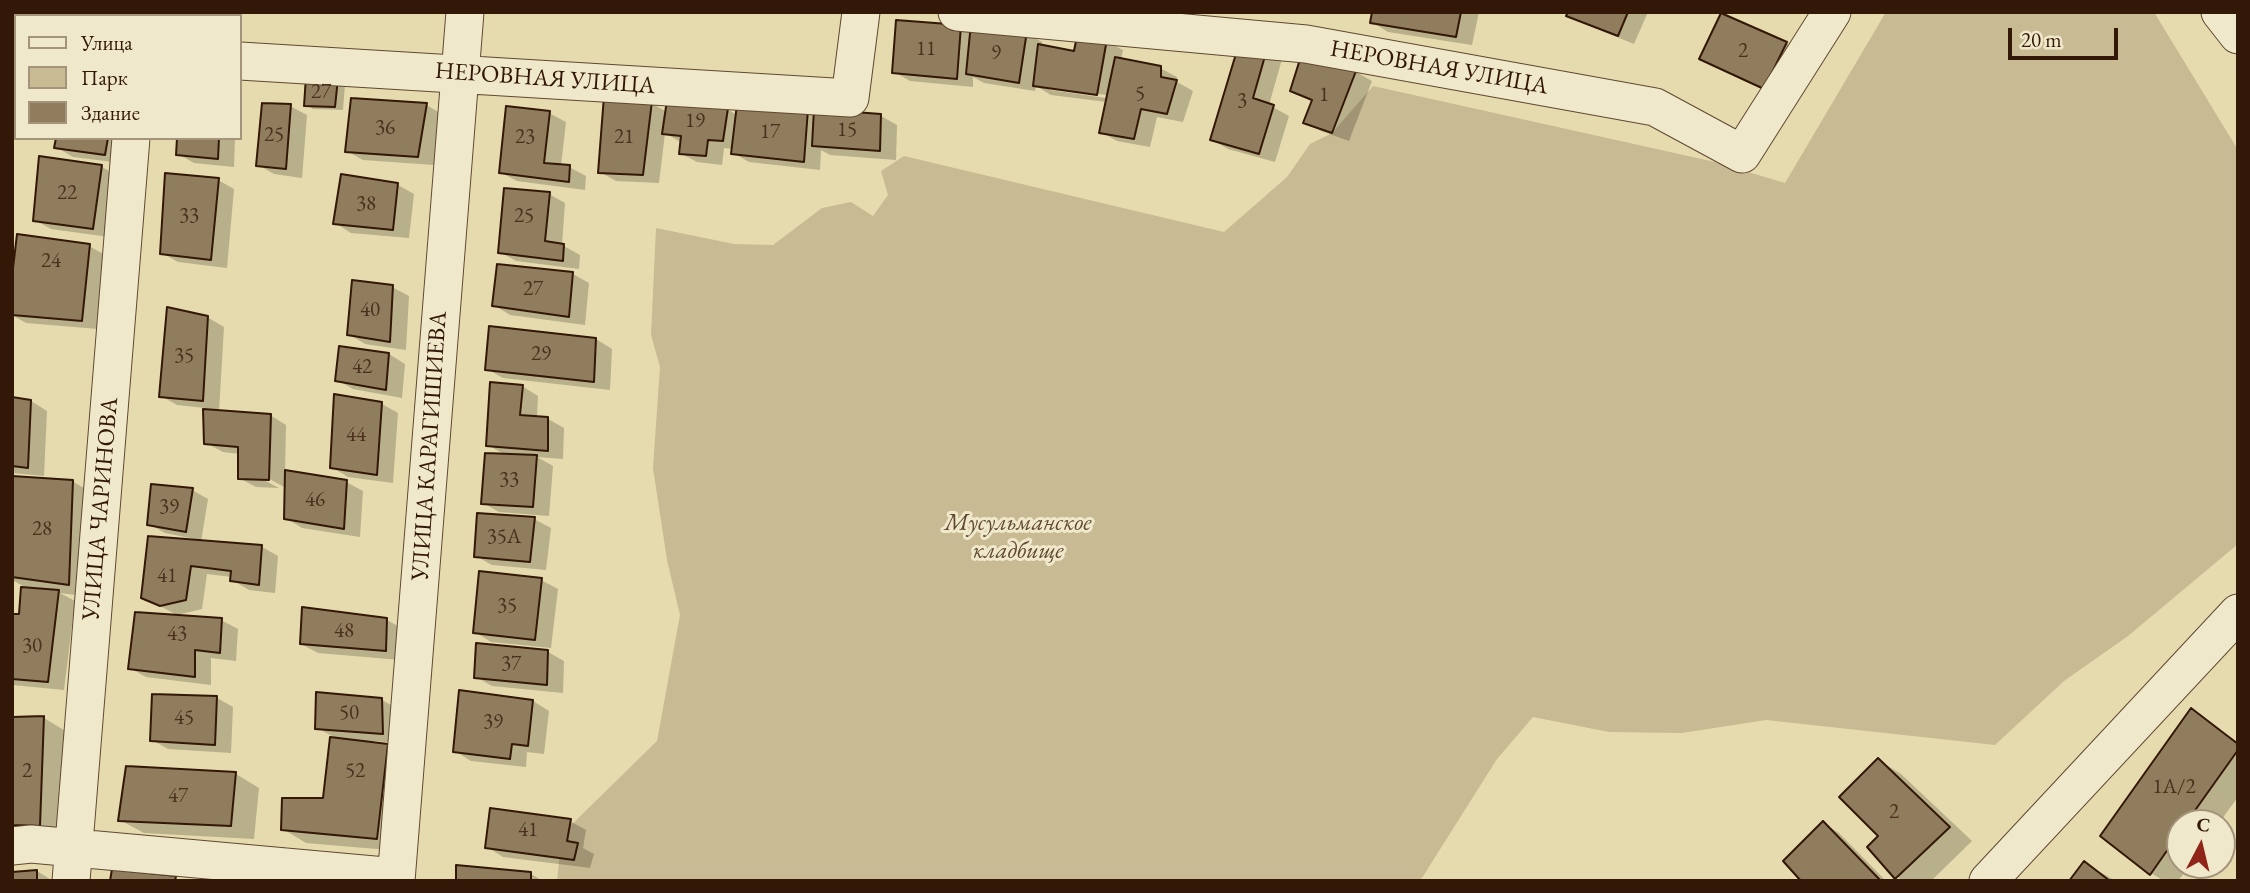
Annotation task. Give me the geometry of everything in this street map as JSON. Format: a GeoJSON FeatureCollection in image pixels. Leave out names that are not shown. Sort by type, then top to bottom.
{"type":"FeatureCollection","features":[{"type":"Feature","properties":{"kind":"street","name":"УЛИЦА КАРАГИШИЕВА"},"geometry":{"type":"LineString","coordinates":[[396,879],[465,12]]}},
{"type":"Feature","properties":{"kind":"street","name":"НЕРОВНАЯ УЛИЦА"},"geometry":{"type":"LineString","coordinates":[[242,61],[850,98],[861,12]]}},
{"type":"Feature","properties":{"kind":"street","name":"НЕРОВНАЯ УЛИЦА"},"geometry":{"type":"LineString","coordinates":[[957,12],[1306,44],[1655,107],[1742,153],[1832,12]]}},
{"type":"Feature","properties":{"kind":"street"},"geometry":{"type":"LineString","coordinates":[[2220,12],[2238,34]]}},
{"type":"Feature","properties":{"kind":"street","name":"УЛИЦА ЧАРИНОВА"},"geometry":{"type":"LineString","coordinates":[[72,864],[131,140]]}},
{"type":"Feature","properties":{"kind":"street"},"geometry":{"type":"LineString","coordinates":[[1988,881],[2238,613]]}},
{"type":"Feature","properties":{"kind":"street"},"geometry":{"type":"LineString","coordinates":[[12,846],[32,844],[72,864],[396,879]]}},
{"type":"Feature","properties":{"kind":"green space","name":"Мусульманское кладбище"},"geometry":{"type":"Polygon","coordinates":[[[1886,12],[2154,12],[2238,150],[2238,544],[2128,636],[2064,681],[1995,745],[1766,720],[1682,733],[1609,732],[1533,717],[1497,759],[1420,881],[557,881],[562,834],[657,741],[680,615],[667,560],[653,468],[660,367],[651,335],[656,228],[734,244],[773,245],[822,208],[851,202],[873,216],[888,195],[881,171],[904,156],[1224,232],[1287,177],[1310,144],[1332,133],[1373,86],[1715,162],[1785,183],[1886,12]]]}},
{"type":"Feature","properties":{"kind":"building"},"geometry":{"type":"Polygon","coordinates":[[[39,12],[115,12],[115,14],[39,12]]]}},
{"type":"Feature","properties":{"kind":"building"},"geometry":{"type":"Polygon","coordinates":[[[1372,12],[1461,12],[1456,37],[1370,23],[1372,12]]]}},
{"type":"Feature","properties":{"kind":"building"},"geometry":{"type":"Polygon","coordinates":[[[1568,12],[1628,12],[1618,36],[1566,16],[1568,12]]]}},
{"type":"Feature","properties":{"kind":"building"},"geometry":{"type":"Polygon","coordinates":[[[1721,13],[1787,42],[1764,89],[1699,59],[1721,13]]]}},
{"type":"Feature","properties":{"kind":"building"},"geometry":{"type":"Polygon","coordinates":[[[896,20],[961,25],[957,79],[892,73],[896,20]]]}},
{"type":"Feature","properties":{"kind":"building"},"geometry":{"type":"Polygon","coordinates":[[[971,23],[1027,31],[1019,83],[966,74],[971,23]]]}},
{"type":"Feature","properties":{"kind":"building"},"geometry":{"type":"Polygon","coordinates":[[[1077,36],[1107,39],[1097,95],[1033,86],[1038,44],[1074,51],[1077,36]]]}},
{"type":"Feature","properties":{"kind":"building"},"geometry":{"type":"Polygon","coordinates":[[[1238,47],[1267,49],[1253,98],[1274,105],[1259,154],[1210,140],[1238,47]]]}},
{"type":"Feature","properties":{"kind":"building"},"geometry":{"type":"Polygon","coordinates":[[[1301,56],[1356,71],[1332,133],[1303,123],[1312,100],[1290,91],[1301,56]]]}},
{"type":"Feature","properties":{"kind":"building"},"geometry":{"type":"Polygon","coordinates":[[[1115,57],[1161,66],[1161,77],[1177,80],[1167,114],[1141,109],[1134,139],[1099,133],[1115,57]]]}},
{"type":"Feature","properties":{"kind":"building"},"geometry":{"type":"Polygon","coordinates":[[[306,76],[338,78],[335,107],[304,106],[306,76]]]}},
{"type":"Feature","properties":{"kind":"building"},"geometry":{"type":"Polygon","coordinates":[[[604,96],[652,101],[643,175],[598,173],[604,96]]]}},
{"type":"Feature","properties":{"kind":"building"},"geometry":{"type":"Polygon","coordinates":[[[351,98],[427,103],[418,157],[345,152],[351,98]]]}},
{"type":"Feature","properties":{"kind":"building"},"geometry":{"type":"Polygon","coordinates":[[[667,100],[728,108],[723,141],[708,140],[706,156],[679,154],[681,136],[662,134],[667,100]]]}},
{"type":"Feature","properties":{"kind":"building"},"geometry":{"type":"Polygon","coordinates":[[[262,103],[291,104],[286,169],[256,166],[262,103]]]}},
{"type":"Feature","properties":{"kind":"building"},"geometry":{"type":"Polygon","coordinates":[[[737,104],[808,109],[804,162],[731,154],[737,104]]]}},
{"type":"Feature","properties":{"kind":"building"},"geometry":{"type":"Polygon","coordinates":[[[506,106],[550,111],[544,163],[570,165],[569,182],[499,173],[506,106]]]}},
{"type":"Feature","properties":{"kind":"building"},"geometry":{"type":"Polygon","coordinates":[[[814,109],[881,114],[880,151],[812,146],[814,109]]]}},
{"type":"Feature","properties":{"kind":"building"},"geometry":{"type":"Polygon","coordinates":[[[56,140],[108,140],[105,155],[54,148],[56,140]]]}},
{"type":"Feature","properties":{"kind":"building"},"geometry":{"type":"Polygon","coordinates":[[[177,140],[219,140],[218,159],[176,155],[177,140]]]}},
{"type":"Feature","properties":{"kind":"building"},"geometry":{"type":"Polygon","coordinates":[[[39,156],[102,165],[93,229],[33,221],[39,156]]]}},
{"type":"Feature","properties":{"kind":"building"},"geometry":{"type":"Polygon","coordinates":[[[165,173],[219,178],[211,260],[160,254],[165,173]]]}},
{"type":"Feature","properties":{"kind":"building"},"geometry":{"type":"Polygon","coordinates":[[[341,174],[398,183],[393,230],[333,224],[341,174]]]}},
{"type":"Feature","properties":{"kind":"building"},"geometry":{"type":"Polygon","coordinates":[[[504,188],[550,192],[545,241],[564,244],[563,261],[498,253],[504,188]]]}},
{"type":"Feature","properties":{"kind":"building"},"geometry":{"type":"Polygon","coordinates":[[[17,234],[90,244],[82,321],[12,315],[12,277],[17,234]]]}},
{"type":"Feature","properties":{"kind":"building"},"geometry":{"type":"Polygon","coordinates":[[[497,264],[573,272],[569,317],[492,306],[497,264]]]}},
{"type":"Feature","properties":{"kind":"building"},"geometry":{"type":"Polygon","coordinates":[[[352,280],[393,285],[390,342],[347,335],[352,280]]]}},
{"type":"Feature","properties":{"kind":"building"},"geometry":{"type":"Polygon","coordinates":[[[167,307],[208,316],[203,401],[159,397],[167,307]]]}},
{"type":"Feature","properties":{"kind":"building"},"geometry":{"type":"Polygon","coordinates":[[[489,326],[596,338],[594,382],[485,370],[489,326]]]}},
{"type":"Feature","properties":{"kind":"building"},"geometry":{"type":"Polygon","coordinates":[[[339,346],[389,353],[386,390],[335,381],[339,346]]]}},
{"type":"Feature","properties":{"kind":"building"},"geometry":{"type":"Polygon","coordinates":[[[490,382],[523,385],[520,415],[548,417],[548,451],[486,446],[490,382]]]}},
{"type":"Feature","properties":{"kind":"building"},"geometry":{"type":"Polygon","coordinates":[[[334,394],[382,402],[377,475],[330,468],[334,394]]]}},
{"type":"Feature","properties":{"kind":"building"},"geometry":{"type":"Polygon","coordinates":[[[12,397],[31,400],[28,468],[12,466],[12,397]]]}},
{"type":"Feature","properties":{"kind":"building"},"geometry":{"type":"Polygon","coordinates":[[[203,409],[271,414],[269,480],[238,479],[238,447],[204,444],[203,409]]]}},
{"type":"Feature","properties":{"kind":"building"},"geometry":{"type":"Polygon","coordinates":[[[485,453],[537,455],[533,507],[481,504],[485,453]]]}},
{"type":"Feature","properties":{"kind":"building"},"geometry":{"type":"Polygon","coordinates":[[[285,470],[347,480],[344,529],[284,519],[285,470]]]}},
{"type":"Feature","properties":{"kind":"building"},"geometry":{"type":"Polygon","coordinates":[[[12,476],[73,480],[69,585],[12,577],[12,476]]]}},
{"type":"Feature","properties":{"kind":"building"},"geometry":{"type":"Polygon","coordinates":[[[151,484],[193,488],[186,532],[147,525],[151,484]]]}},
{"type":"Feature","properties":{"kind":"building"},"geometry":{"type":"Polygon","coordinates":[[[477,513],[535,517],[530,562],[474,557],[477,513]]]}},
{"type":"Feature","properties":{"kind":"building"},"geometry":{"type":"Polygon","coordinates":[[[148,536],[262,545],[259,585],[230,581],[231,571],[191,566],[186,600],[160,606],[141,598],[148,536]]]}},
{"type":"Feature","properties":{"kind":"building"},"geometry":{"type":"Polygon","coordinates":[[[479,571],[542,578],[535,640],[473,633],[479,571]]]}},
{"type":"Feature","properties":{"kind":"building"},"geometry":{"type":"Polygon","coordinates":[[[21,587],[59,590],[48,682],[12,679],[12,614],[19,614],[21,587]]]}},
{"type":"Feature","properties":{"kind":"building"},"geometry":{"type":"Polygon","coordinates":[[[302,607],[387,618],[386,651],[300,644],[302,607]]]}},
{"type":"Feature","properties":{"kind":"building"},"geometry":{"type":"Polygon","coordinates":[[[135,612],[222,618],[220,653],[195,650],[195,677],[128,669],[135,612]]]}},
{"type":"Feature","properties":{"kind":"building"},"geometry":{"type":"Polygon","coordinates":[[[476,643],[548,650],[547,685],[474,678],[476,643]]]}},
{"type":"Feature","properties":{"kind":"building"},"geometry":{"type":"Polygon","coordinates":[[[459,690],[533,700],[528,746],[512,744],[510,759],[453,752],[459,690]]]}},
{"type":"Feature","properties":{"kind":"building"},"geometry":{"type":"Polygon","coordinates":[[[316,692],[382,698],[383,734],[315,729],[316,692]]]}},
{"type":"Feature","properties":{"kind":"building"},"geometry":{"type":"Polygon","coordinates":[[[152,694],[217,696],[215,745],[150,741],[152,694]]]}},
{"type":"Feature","properties":{"kind":"building"},"geometry":{"type":"Polygon","coordinates":[[[2191,708],[2238,744],[2238,750],[2196,809],[2166,809],[2166,852],[2150,875],[2100,836],[2191,708]]]}},
{"type":"Feature","properties":{"kind":"building"},"geometry":{"type":"Polygon","coordinates":[[[44,716],[40,826],[12,825],[12,717],[44,716]]]}},
{"type":"Feature","properties":{"kind":"building"},"geometry":{"type":"Polygon","coordinates":[[[330,737],[388,744],[377,839],[281,830],[282,798],[323,798],[330,737]]]}},
{"type":"Feature","properties":{"kind":"building"},"geometry":{"type":"Polygon","coordinates":[[[1878,758],[1950,827],[1895,879],[1867,847],[1878,836],[1839,797],[1878,758]]]}},
{"type":"Feature","properties":{"kind":"building"},"geometry":{"type":"Polygon","coordinates":[[[126,766],[236,772],[231,826],[118,821],[126,766]]]}},
{"type":"Feature","properties":{"kind":"building"},"geometry":{"type":"Polygon","coordinates":[[[490,808],[571,819],[567,841],[578,843],[574,860],[485,848],[490,808]]]}},
{"type":"Feature","properties":{"kind":"building"},"geometry":{"type":"Polygon","coordinates":[[[1823,821],[1881,881],[1801,881],[1783,861],[1823,821]]]}},
{"type":"Feature","properties":{"kind":"building"},"geometry":{"type":"Polygon","coordinates":[[[2084,861],[2110,881],[2069,881],[2084,861]]]}},
{"type":"Feature","properties":{"kind":"building"},"geometry":{"type":"Polygon","coordinates":[[[456,865],[531,872],[531,881],[456,881],[456,865]]]}},
{"type":"Feature","properties":{"kind":"building"},"geometry":{"type":"Polygon","coordinates":[[[112,869],[176,876],[175,881],[110,881],[112,869]]]}},
{"type":"Feature","properties":{"kind":"building"},"geometry":{"type":"Polygon","coordinates":[[[37,870],[37,881],[12,881],[12,872],[37,870]]]}}]}
